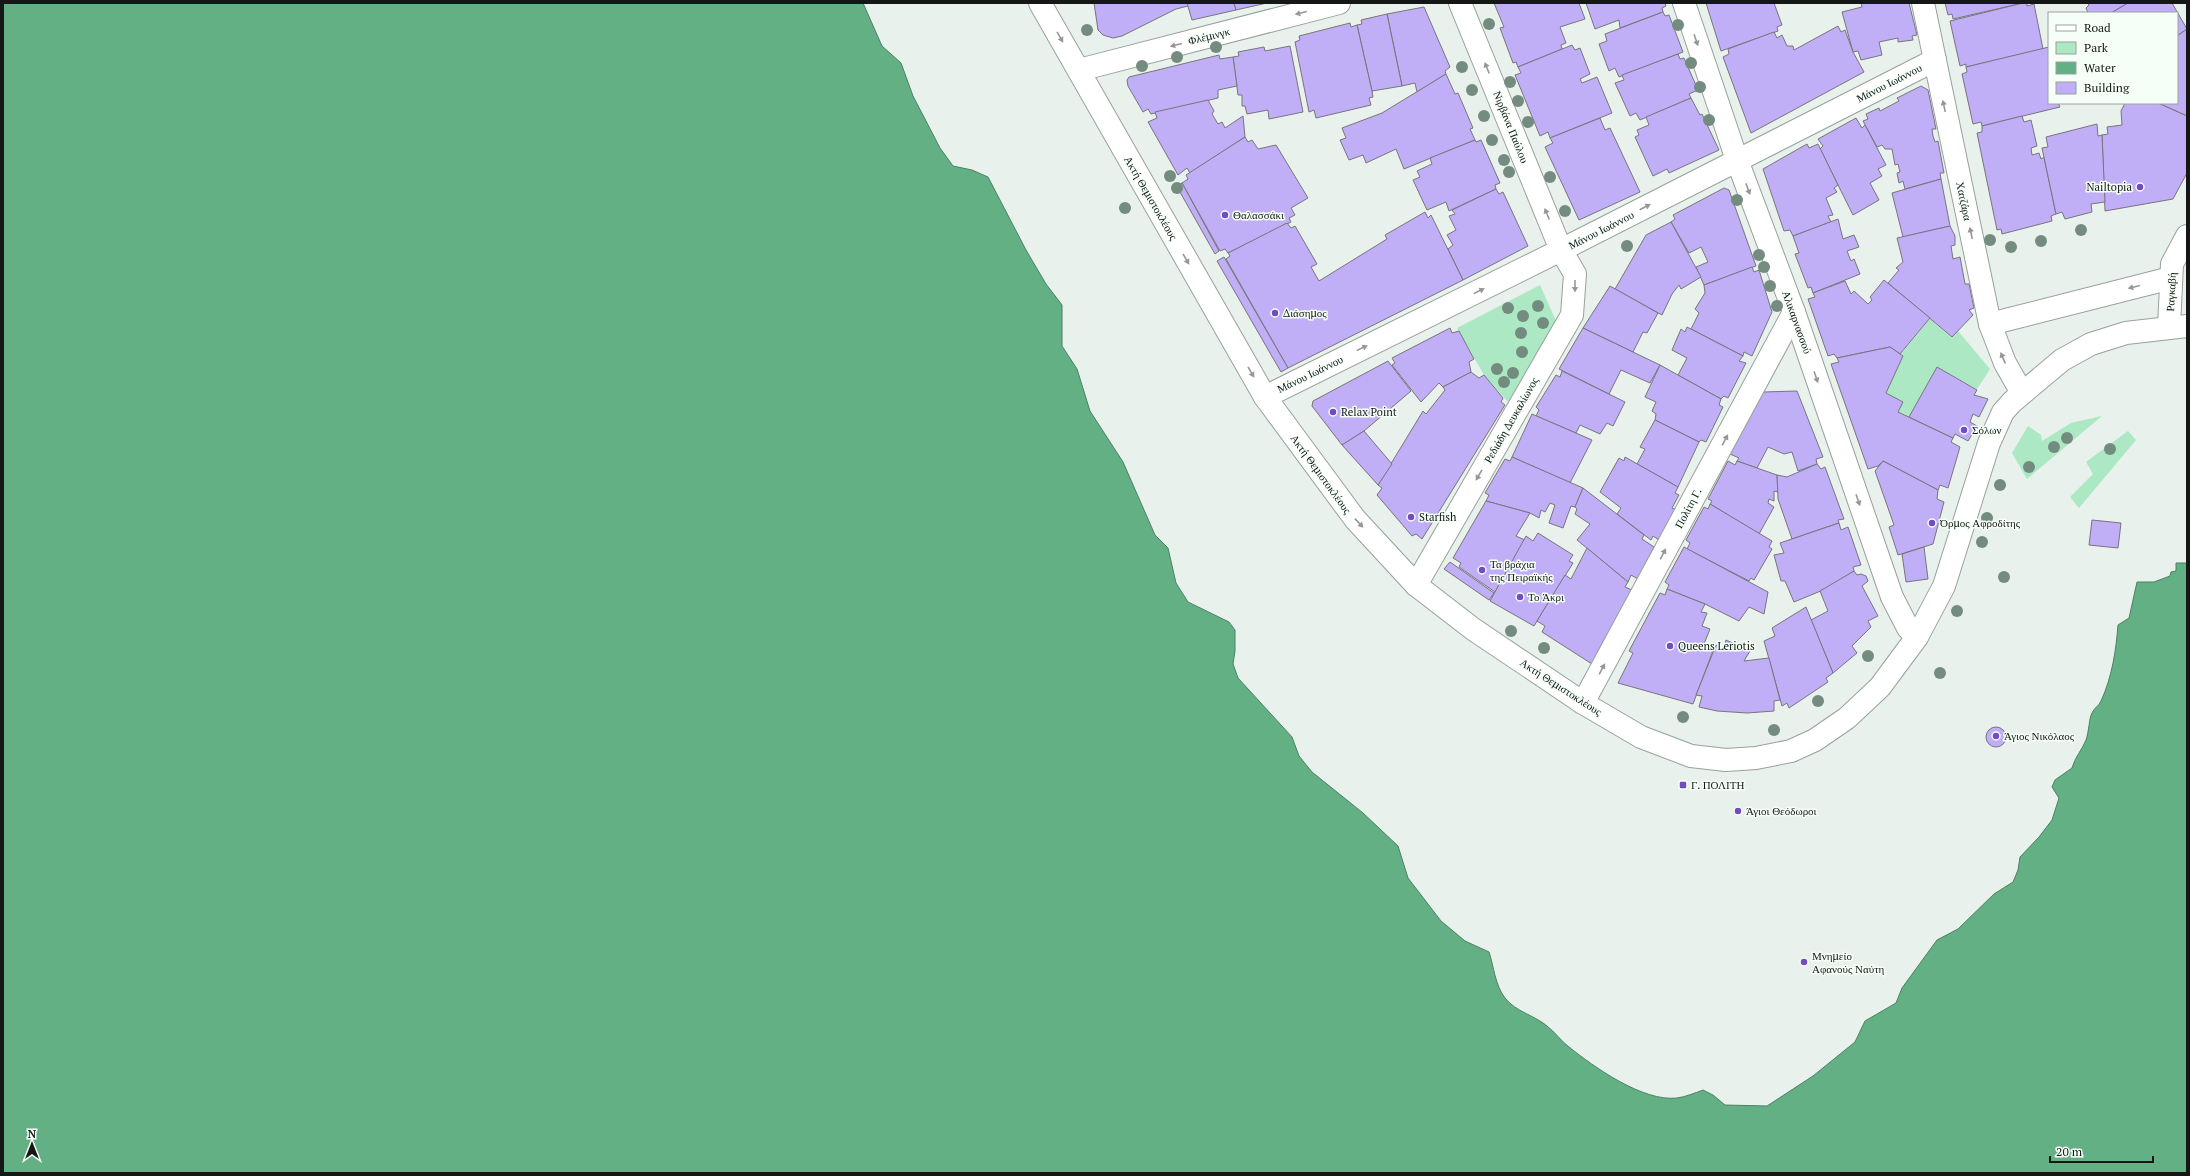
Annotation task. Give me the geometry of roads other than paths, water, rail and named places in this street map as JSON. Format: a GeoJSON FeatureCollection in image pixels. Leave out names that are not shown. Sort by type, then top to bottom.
{"type":"FeatureCollection","features":[{"type":"Feature","properties":{"kind":"street","name":"Ακτή Θεμιστοκλέους"},"geometry":{"type":"LineString","coordinates":[[1040,3],[1265,396],[1355,519],[1416,585],[1473,629],[1583,703],[1641,737],[1691,756],[1726,760],[1756,758],[1791,751],[1815,740],[1847,718],[1880,687],[1917,637],[1944,586],[1989,443],[2003,412],[2022,392],[2062,360],[2092,344],[2126,333],[2178,326]]}},
{"type":"Feature","properties":{"kind":"street","name":"Φλέμινγκ"},"geometry":{"type":"LineString","coordinates":[[1078,70],[1339,3]]}},
{"type":"Feature","properties":{"kind":"street","name":"Νιρβάνα Παύλου"},"geometry":{"type":"LineString","coordinates":[[1460,3],[1561,250]]}},
{"type":"Feature","properties":{"kind":"street","name":"Αλικαρνασσού"},"geometry":{"type":"LineString","coordinates":[[1684,3],[1737,160],[1794,312],[1892,597],[1908,628],[1917,637]]}},
{"type":"Feature","properties":{"kind":"street","name":"Χατζάρα"},"geometry":{"type":"LineString","coordinates":[[1923,3],[1990,324],[2005,363],[2022,392]]}},
{"type":"Feature","properties":{"kind":"street","name":"Μάνου Ιωάννου"},"geometry":{"type":"LineString","coordinates":[[1265,396],[1561,250],[1935,60]]}},
{"type":"Feature","properties":{"kind":"street","name":"Ραγκαβή"},"geometry":{"type":"LineString","coordinates":[[2178,326],[2171,278],[2172,264],[2187,236]]}},
{"type":"Feature","properties":{"kind":"street","name":"Ρεδιάδη Δευκαλίωνος"},"geometry":{"type":"LineString","coordinates":[[1416,585],[1572,315],[1575,297],[1575,274],[1561,250]]}},
{"type":"Feature","properties":{"kind":"street"},"geometry":{"type":"LineString","coordinates":[[1990,324],[2171,278]]}},
{"type":"Feature","properties":{"kind":"street","name":"Πολίτη Γ."},"geometry":{"type":"LineString","coordinates":[[1583,703],[1794,312]]}},
{"type":"Feature","properties":{"kind":"water"},"geometry":{"type":"Polygon","coordinates":[[[3,3],[863,3],[882,46],[901,63],[913,96],[940,148],[953,166],[972,170],[988,177],[1026,250],[1046,284],[1062,305],[1062,346],[1077,369],[1090,411],[1123,462],[1155,535],[1168,548],[1176,583],[1188,602],[1229,622],[1235,630],[1235,651],[1233,664],[1238,678],[1292,737],[1299,756],[1312,772],[1363,813],[1398,846],[1408,878],[1441,921],[1465,941],[1489,952],[1499,987],[1509,1003],[1542,1022],[1569,1047],[1605,1073],[1634,1089],[1649,1095],[1664,1098],[1677,1098],[1703,1090],[1713,1095],[1725,1105],[1767,1106],[1813,1076],[1855,1042],[1865,1021],[1896,1003],[1902,988],[1937,940],[1958,929],[1994,894],[2013,882],[2018,870],[2020,857],[2039,837],[2052,820],[2059,798],[2052,787],[2055,780],[2072,768],[2086,740],[2091,715],[2101,701],[2111,673],[2115,654],[2118,625],[2129,618],[2137,582],[2154,582],[2170,576],[2171,572],[2176,571],[2176,563],[2187,563],[2187,1173],[3,1173],[3,3]]]}},
{"type":"Feature","properties":{"kind":"place","name":"Nailtopia"},"geometry":{"type":"Point","coordinates":[2140,187]}},
{"type":"Feature","properties":{"kind":"place","name":"Θαλασσάκι"},"geometry":{"type":"Point","coordinates":[1225,215]}},
{"type":"Feature","properties":{"kind":"place","name":"Διάσημος"},"geometry":{"type":"Point","coordinates":[1275,313]}},
{"type":"Feature","properties":{"kind":"place","name":"Relax Point"},"geometry":{"type":"Point","coordinates":[1333,412]}},
{"type":"Feature","properties":{"kind":"place","name":"Σόλων"},"geometry":{"type":"Point","coordinates":[1964,430]}},
{"type":"Feature","properties":{"kind":"place","name":"Starfish"},"geometry":{"type":"Point","coordinates":[1411,517]}},
{"type":"Feature","properties":{"kind":"place","name":"Όρμος Αφροδίτης"},"geometry":{"type":"Point","coordinates":[1932,523]}},
{"type":"Feature","properties":{"kind":"place","name":"Τα βράχια της Πειραϊκής"},"geometry":{"type":"Point","coordinates":[1482,570]}},
{"type":"Feature","properties":{"kind":"place","name":"Το Άκρι"},"geometry":{"type":"Point","coordinates":[1520,597]}},
{"type":"Feature","properties":{"kind":"place","name":"Queens Leriotis"},"geometry":{"type":"Point","coordinates":[1670,646]}},
{"type":"Feature","properties":{"kind":"place","name":"Άγιος Νικόλαος"},"geometry":{"type":"Point","coordinates":[1996,736]}},
{"type":"Feature","properties":{"kind":"place","name":"Γ. ΠΟΛΙΤΗ"},"geometry":{"type":"Point","coordinates":[1683,785]}},
{"type":"Feature","properties":{"kind":"place","name":"Άγιοι Θεόδωροι"},"geometry":{"type":"Point","coordinates":[1738,811]}},
{"type":"Feature","properties":{"kind":"place","name":"Μνημείο Αφανούς Ναύτη"},"geometry":{"type":"Point","coordinates":[1804,962]}}]}
